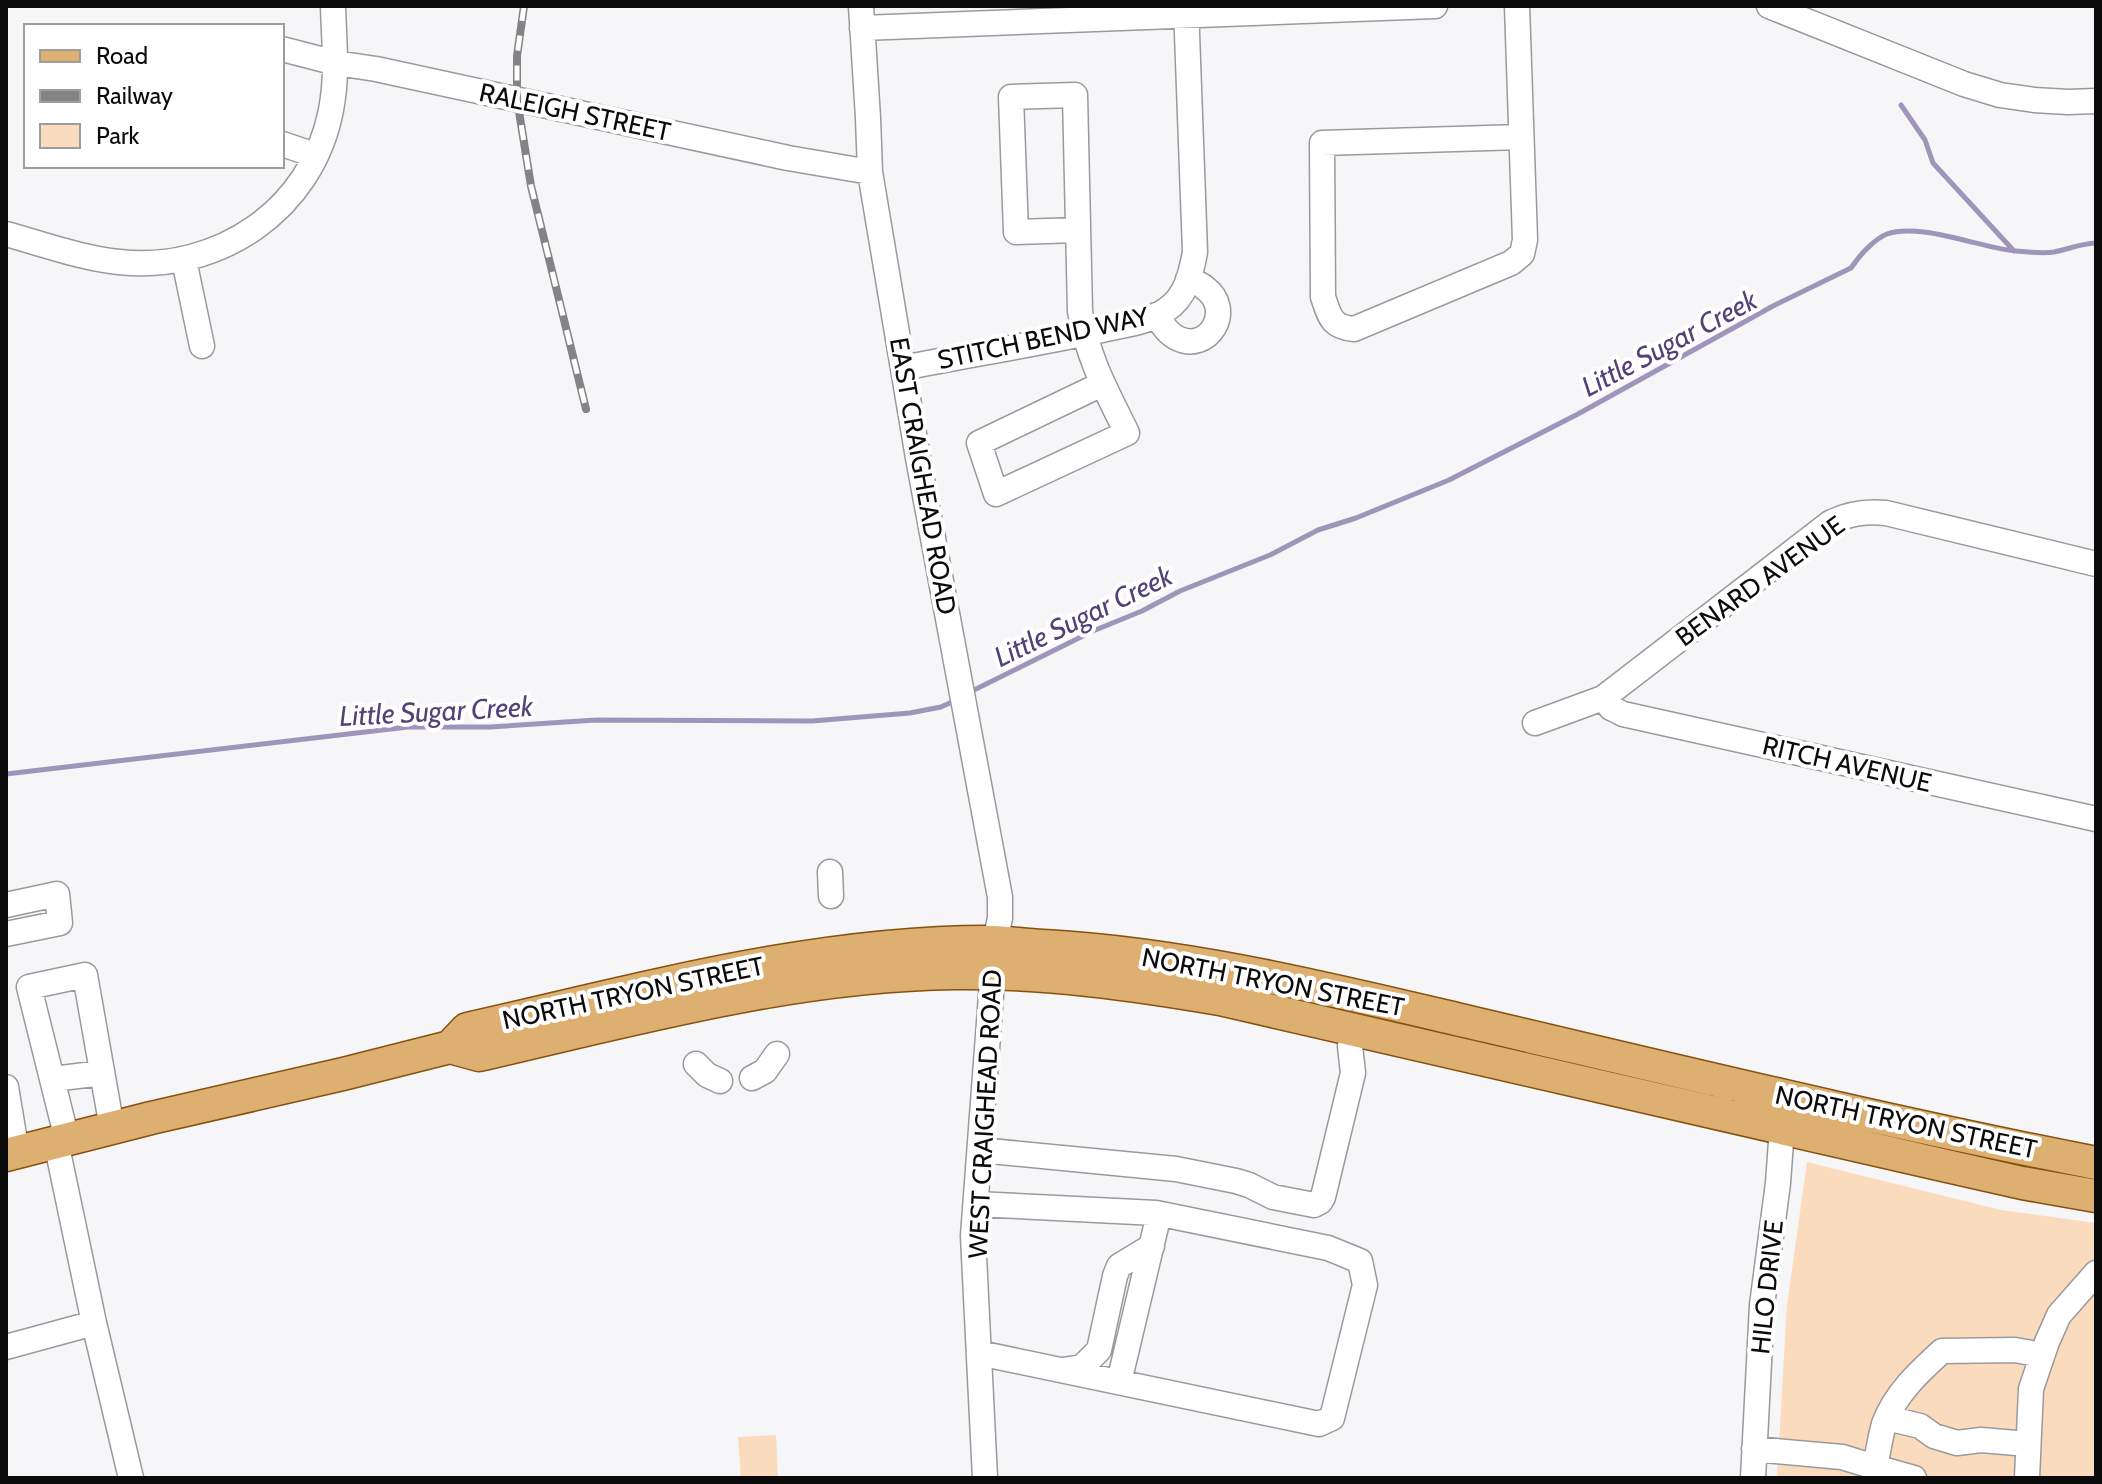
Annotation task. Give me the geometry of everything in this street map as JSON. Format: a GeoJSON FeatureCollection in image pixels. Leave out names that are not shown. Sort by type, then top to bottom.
{"type":"FeatureCollection","features":[{"type":"Feature","properties":{"kind":"main road","name":"NORTH TRYON STREET"},"geometry":{"type":"LineString","coordinates":[[12,1154],[450,1047],[479,1055],[779,988],[957,973],[994,958],[1092,949],[1192,962],[1336,991],[1784,1096],[2096,1163]]}},
{"type":"Feature","properties":{"kind":"main road","name":"NORTH TRYON STREET"},"geometry":{"type":"LineString","coordinates":[[994,958],[1028,974],[1220,999],[2008,1180],[2096,1196]]}},
{"type":"Feature","properties":{"kind":"street"},"geometry":{"type":"LineString","coordinates":[[6,234],[91,257],[154,264],[184,260],[227,245],[267,219],[299,183],[315,155],[329,117],[336,63],[333,6]]}},
{"type":"Feature","properties":{"kind":"street"},"geometry":{"type":"LineString","coordinates":[[862,17],[1435,6]]}},
{"type":"Feature","properties":{"kind":"street"},"geometry":{"type":"LineString","coordinates":[[1517,6],[1525,240],[1522,254],[1511,263],[1354,329],[1342,328],[1330,319],[1323,297],[1322,143],[1521,137]]}},
{"type":"Feature","properties":{"kind":"street"},"geometry":{"type":"LineString","coordinates":[[1769,6],[1964,84],[2000,95],[2057,102],[2096,101]]}},
{"type":"Feature","properties":{"kind":"street","name":"STITCH BEND WAY"},"geometry":{"type":"LineString","coordinates":[[903,368],[1144,321],[1166,311],[1182,295],[1195,252],[1187,10]]}},
{"type":"Feature","properties":{"kind":"street","name":"EAST CRAIGHEAD ROAD"},"geometry":{"type":"LineString","coordinates":[[862,17],[870,172],[1000,897],[994,958]]}},
{"type":"Feature","properties":{"kind":"street","name":"RALEIGH STREET"},"geometry":{"type":"LineString","coordinates":[[284,50],[788,158],[870,172]]}},
{"type":"Feature","properties":{"kind":"street"},"geometry":{"type":"LineString","coordinates":[[1078,230],[1016,232],[1011,97],[1075,95],[1080,311],[1092,361],[1127,433],[996,494],[979,443],[1102,384]]}},
{"type":"Feature","properties":{"kind":"street"},"geometry":{"type":"LineString","coordinates":[[284,145],[315,155]]}},
{"type":"Feature","properties":{"kind":"street"},"geometry":{"type":"LineString","coordinates":[[184,260],[202,346]]}},
{"type":"Feature","properties":{"kind":"street"},"geometry":{"type":"LineString","coordinates":[[1156,315],[1166,330],[1179,339],[1192,342],[1205,337],[1216,326],[1220,313],[1216,301],[1206,288],[1188,279]]}},
{"type":"Feature","properties":{"kind":"street","name":"BENARD AVENUE"},"geometry":{"type":"LineString","coordinates":[[1535,723],[1603,698],[1830,523],[1848,515],[1867,511],[1886,513],[2096,564]]}},
{"type":"Feature","properties":{"kind":"street","name":"RITCH AVENUE"},"geometry":{"type":"LineString","coordinates":[[1603,698],[1611,708],[1623,714],[2096,819]]}},
{"type":"Feature","properties":{"kind":"street"},"geometry":{"type":"LineString","coordinates":[[6,905],[57,894],[60,923],[6,934]]}},
{"type":"Feature","properties":{"kind":"street","name":"WEST CRAIGHEAD ROAD"},"geometry":{"type":"LineString","coordinates":[[985,1478],[973,1236],[994,958]]}},
{"type":"Feature","properties":{"kind":"street"},"geometry":{"type":"LineString","coordinates":[[112,1128],[85,975],[29,987],[53,1079],[94,1323],[131,1478]]}},
{"type":"Feature","properties":{"kind":"street"},"geometry":{"type":"LineString","coordinates":[[980,1150],[1176,1169],[1249,1185],[1273,1197],[1308,1205],[1320,1202],[1353,1073],[1350,1046],[1353,1030]]}},
{"type":"Feature","properties":{"kind":"street"},"geometry":{"type":"LineString","coordinates":[[752,1078],[765,1071],[777,1054]]}},
{"type":"Feature","properties":{"kind":"street"},"geometry":{"type":"LineString","coordinates":[[696,1064],[707,1075],[720,1081]]}},
{"type":"Feature","properties":{"kind":"street"},"geometry":{"type":"LineString","coordinates":[[53,1079],[102,1073]]}},
{"type":"Feature","properties":{"kind":"street"},"geometry":{"type":"LineString","coordinates":[[6,1087],[12,1154]]}},
{"type":"Feature","properties":{"kind":"street","name":"HILO DRIVE"},"geometry":{"type":"LineString","coordinates":[[1753,1478],[1762,1305],[1778,1183],[1784,1096]]}},
{"type":"Feature","properties":{"kind":"street"},"geometry":{"type":"LineString","coordinates":[[976,1204],[1159,1214],[1328,1248],[1360,1261],[1365,1285],[1332,1418],[1319,1424],[979,1353]]}},
{"type":"Feature","properties":{"kind":"street"},"geometry":{"type":"LineString","coordinates":[[1119,1382],[1159,1214]]}},
{"type":"Feature","properties":{"kind":"street"},"geometry":{"type":"LineString","coordinates":[[1061,1370],[1082,1367],[1099,1350],[1119,1266],[1152,1246]]}},
{"type":"Feature","properties":{"kind":"street"},"geometry":{"type":"LineString","coordinates":[[2027,1478],[2031,1389],[2042,1355],[2059,1315],[2096,1273]]}},
{"type":"Feature","properties":{"kind":"street"},"geometry":{"type":"LineString","coordinates":[[6,1347],[94,1323]]}},
{"type":"Feature","properties":{"kind":"street"},"geometry":{"type":"LineString","coordinates":[[1875,1467],[1887,1418],[1901,1393],[1918,1372],[1942,1351],[2015,1350],[2042,1355]]}},
{"type":"Feature","properties":{"kind":"street"},"geometry":{"type":"LineString","coordinates":[[1887,1418],[1920,1426],[1934,1436],[1957,1443],[1981,1440],[2028,1444]]}},
{"type":"Feature","properties":{"kind":"street"},"geometry":{"type":"LineString","coordinates":[[1754,1449],[1842,1457],[1914,1478]]}},
{"type":"Feature","properties":{"kind":"green space"},"geometry":{"type":"Polygon","coordinates":[[[1807,1162],[2001,1210],[2096,1223],[2096,1478],[1777,1478],[1787,1305],[1807,1162]]]}},
{"type":"Feature","properties":{"kind":"green space"},"geometry":{"type":"Polygon","coordinates":[[[776,1435],[778,1478],[741,1478],[738,1437],[776,1435]]]}},
{"type":"Feature","properties":{"kind":"waterway"},"geometry":{"type":"LineString","coordinates":[[1901,105],[1925,140],[1933,163],[2014,251]]}},
{"type":"Feature","properties":{"kind":"waterway","name":"Little Sugar Creek"},"geometry":{"type":"LineString","coordinates":[[968,693],[1180,591],[1270,555],[1318,530],[1449,480],[1578,414],[1773,306],[1851,268],[1867,248],[1887,234],[1900,231],[1933,233],[2002,249],[2035,253],[2096,243]]}},
{"type":"Feature","properties":{"kind":"waterway","name":"Little Sugar Creek"},"geometry":{"type":"LineString","coordinates":[[6,774],[408,727],[490,727],[596,720],[812,721],[910,713],[941,707],[956,700]]}},
{"type":"Feature","properties":{"kind":"railway"},"geometry":{"type":"LineString","coordinates":[[524,6],[517,56],[517,99],[531,186],[586,409]]}}]}
